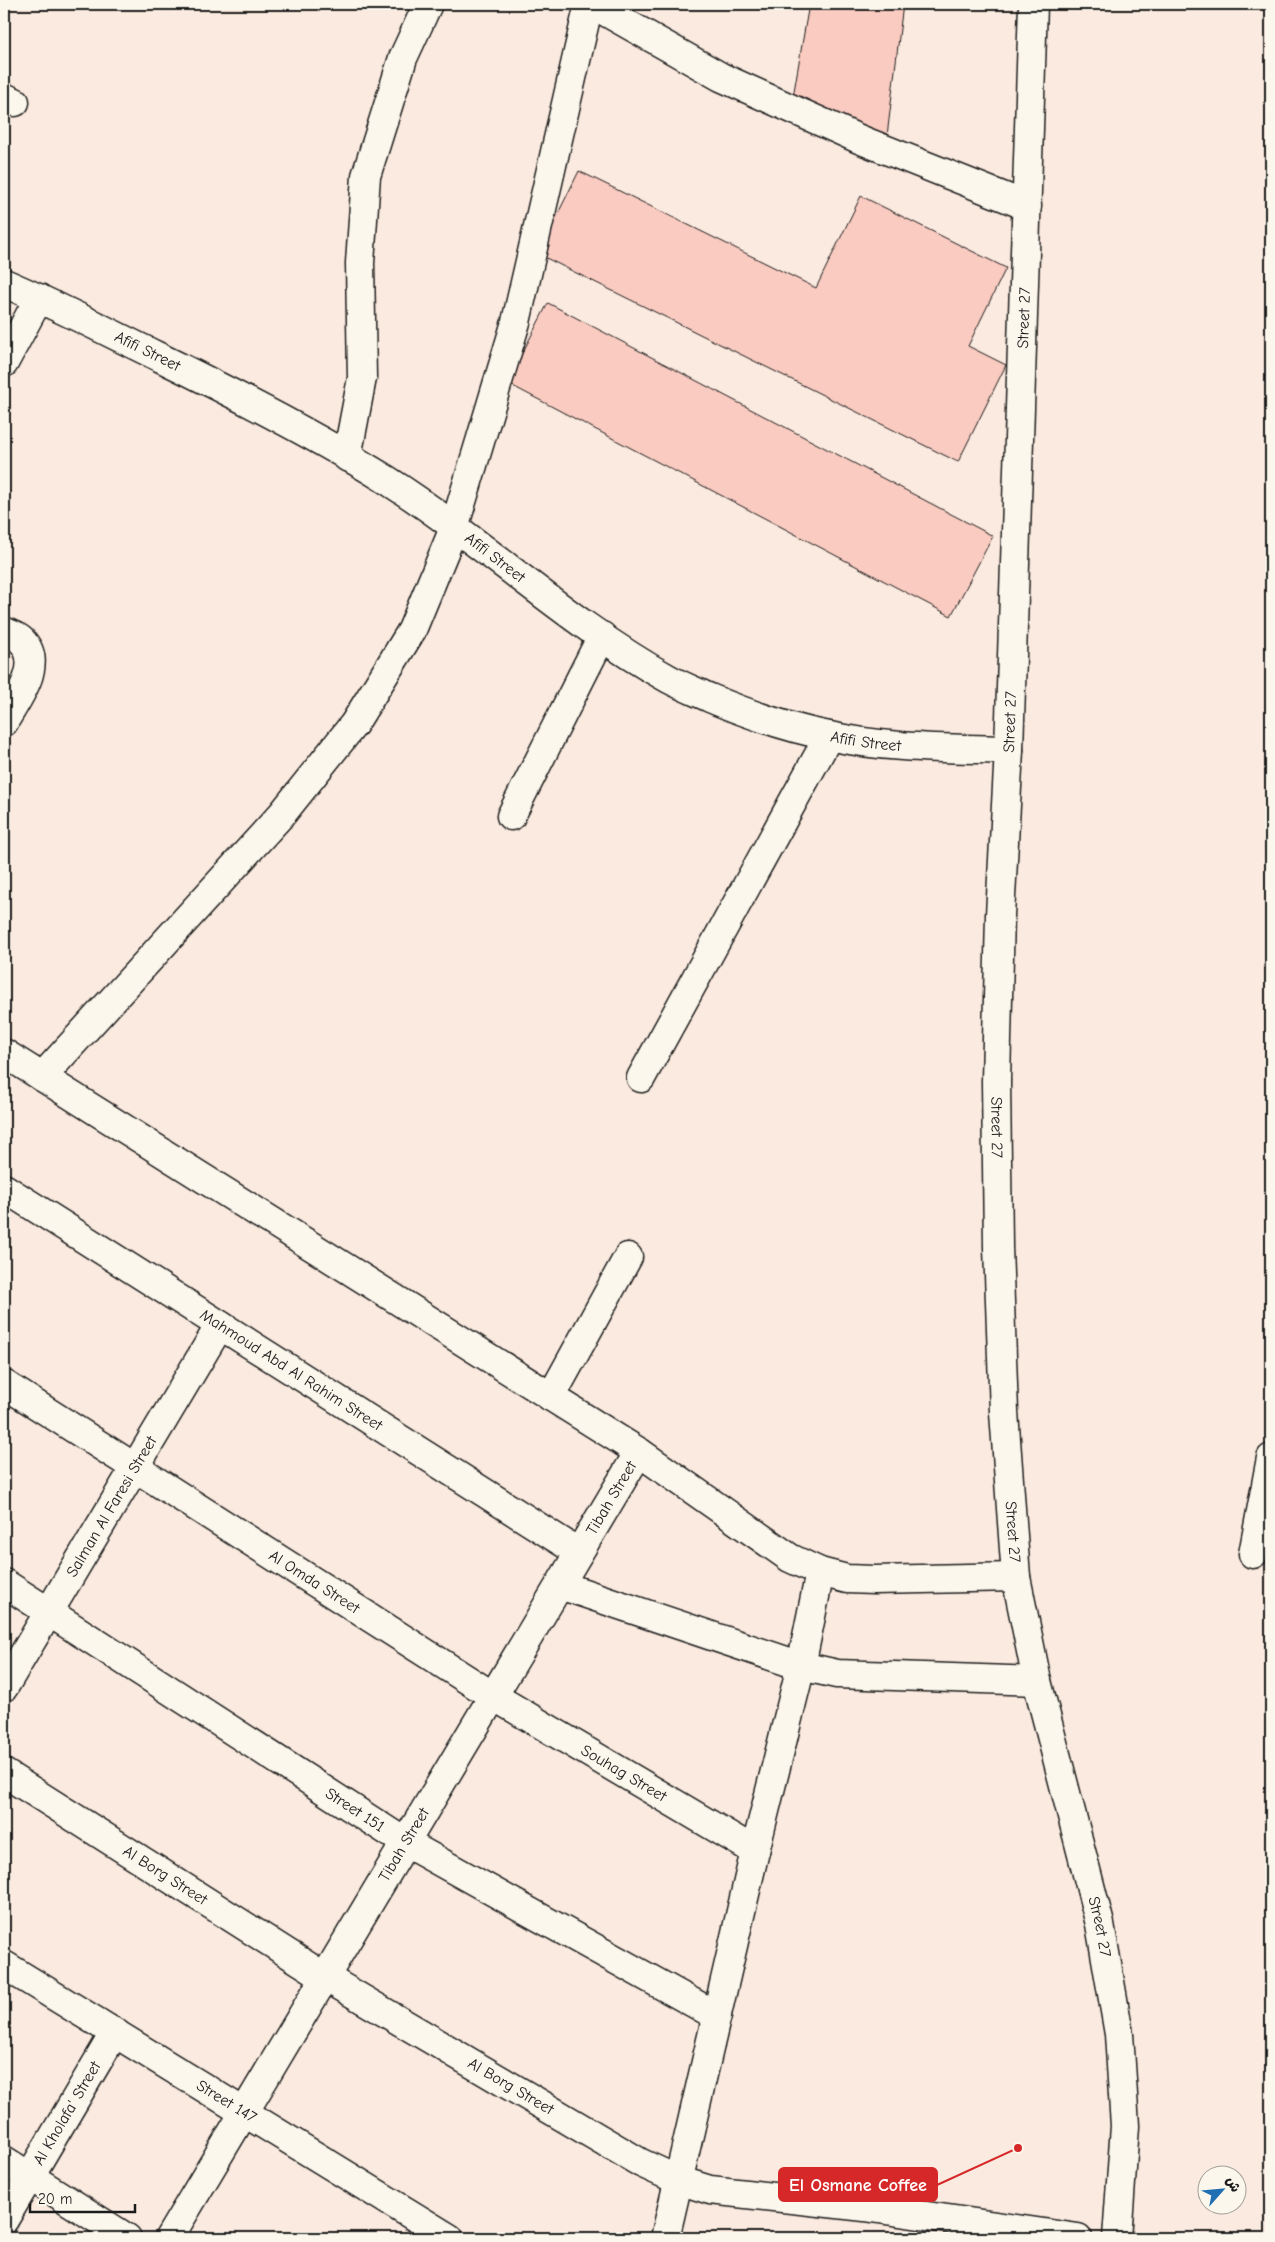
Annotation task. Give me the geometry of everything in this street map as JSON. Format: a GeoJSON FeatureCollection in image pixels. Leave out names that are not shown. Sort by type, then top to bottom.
{"type":"FeatureCollection","features":[{"type":"Feature","properties":{"kind":"street"},"geometry":{"type":"LineString","coordinates":[[347,457],[362,378],[360,263],[366,176],[403,58],[428,4]]}},
{"type":"Feature","properties":{"kind":"street"},"geometry":{"type":"LineString","coordinates":[[42,1077],[282,814],[354,724],[412,630],[454,528],[516,322],[591,4],[721,77],[858,139],[1027,206]]}},
{"type":"Feature","properties":{"kind":"street","name":"Street 27"},"geometry":{"type":"LineString","coordinates":[[1033,4],[1009,750],[1000,915],[996,1081],[998,1247],[1004,1412],[1016,1577],[1037,1681],[1100,1924],[1119,2034],[1125,2126],[1117,2238]]}},
{"type":"Feature","properties":{"kind":"street","name":"Afifi Street"},"geometry":{"type":"LineString","coordinates":[[4,283],[39,298],[201,378],[295,427],[387,480],[534,589],[670,680],[739,710],[830,736],[914,747],[1009,750]]}},
{"type":"Feature","properties":{"kind":"street"},"geometry":{"type":"LineString","coordinates":[[4,363],[39,298]]}},
{"type":"Feature","properties":{"kind":"street"},"geometry":{"type":"LineString","coordinates":[[4,631],[21,640],[28,652],[31,665],[27,679],[4,722]]}},
{"type":"Feature","properties":{"kind":"street"},"geometry":{"type":"LineString","coordinates":[[511,816],[602,636]]}},
{"type":"Feature","properties":{"kind":"street"},"geometry":{"type":"LineString","coordinates":[[641,1078],[830,736]]}},
{"type":"Feature","properties":{"kind":"street"},"geometry":{"type":"LineString","coordinates":[[4,1053],[639,1452],[790,1558],[820,1572],[847,1579],[1016,1577]]}},
{"type":"Feature","properties":{"kind":"street","name":"Mahmoud Abd Al Rahim Street"},"geometry":{"type":"LineString","coordinates":[[4,1188],[578,1552]]}},
{"type":"Feature","properties":{"kind":"street"},"geometry":{"type":"LineString","coordinates":[[551,1397],[628,1258]]}},
{"type":"Feature","properties":{"kind":"street","name":"Salman Al Faresi Street"},"geometry":{"type":"LineString","coordinates":[[4,1687],[220,1325]]}},
{"type":"Feature","properties":{"kind":"street","name":"Al Omda Street"},"geometry":{"type":"LineString","coordinates":[[4,1384],[493,1696]]}},
{"type":"Feature","properties":{"kind":"street","name":"Tibah Street"},"geometry":{"type":"LineString","coordinates":[[169,2238],[639,1452]]}},
{"type":"Feature","properties":{"kind":"street"},"geometry":{"type":"LineString","coordinates":[[1253,1554],[1270,1466]]}},
{"type":"Feature","properties":{"kind":"street"},"geometry":{"type":"LineString","coordinates":[[665,2238],[755,1851],[801,1666],[820,1572]]}},
{"type":"Feature","properties":{"kind":"street","name":"Street 151"},"geometry":{"type":"LineString","coordinates":[[4,1583],[406,1843],[716,2016]]}},
{"type":"Feature","properties":{"kind":"street"},"geometry":{"type":"LineString","coordinates":[[560,1585],[801,1666],[837,1674],[1037,1681]]}},
{"type":"Feature","properties":{"kind":"street","name":"Souhag Street"},"geometry":{"type":"LineString","coordinates":[[493,1696],[755,1851]]}},
{"type":"Feature","properties":{"kind":"street","name":"Al Borg Street"},"geometry":{"type":"LineString","coordinates":[[4,1773],[325,1977],[633,2159],[678,2180],[710,2190],[865,2207],[1078,2238]]}},
{"type":"Feature","properties":{"kind":"street","name":"Street 147"},"geometry":{"type":"LineString","coordinates":[[4,1965],[246,2112],[448,2238]]}},
{"type":"Feature","properties":{"kind":"street","name":"Al Kholafa' Street"},"geometry":{"type":"LineString","coordinates":[[4,2220],[114,2032]]}},
{"type":"Feature","properties":{"kind":"street"},"geometry":{"type":"LineString","coordinates":[[4,2160],[127,2238]]}},
{"type":"Feature","properties":{"kind":"building"},"geometry":{"type":"Polygon","coordinates":[[[809,4],[903,4],[887,136],[793,97],[809,4]]]}},
{"type":"Feature","properties":{"kind":"building"},"geometry":{"type":"Polygon","coordinates":[[[579,171],[816,288],[861,196],[1006,268],[968,346],[1006,365],[958,462],[538,254],[579,171]]]}},
{"type":"Feature","properties":{"kind":"building"},"geometry":{"type":"Polygon","coordinates":[[[548,303],[993,536],[951,616],[507,383],[548,303]]]}},
{"type":"Feature","properties":{"kind":"place","name":"El Osmane Coffee"},"geometry":{"type":"Point","coordinates":[1018,2148]}}]}
